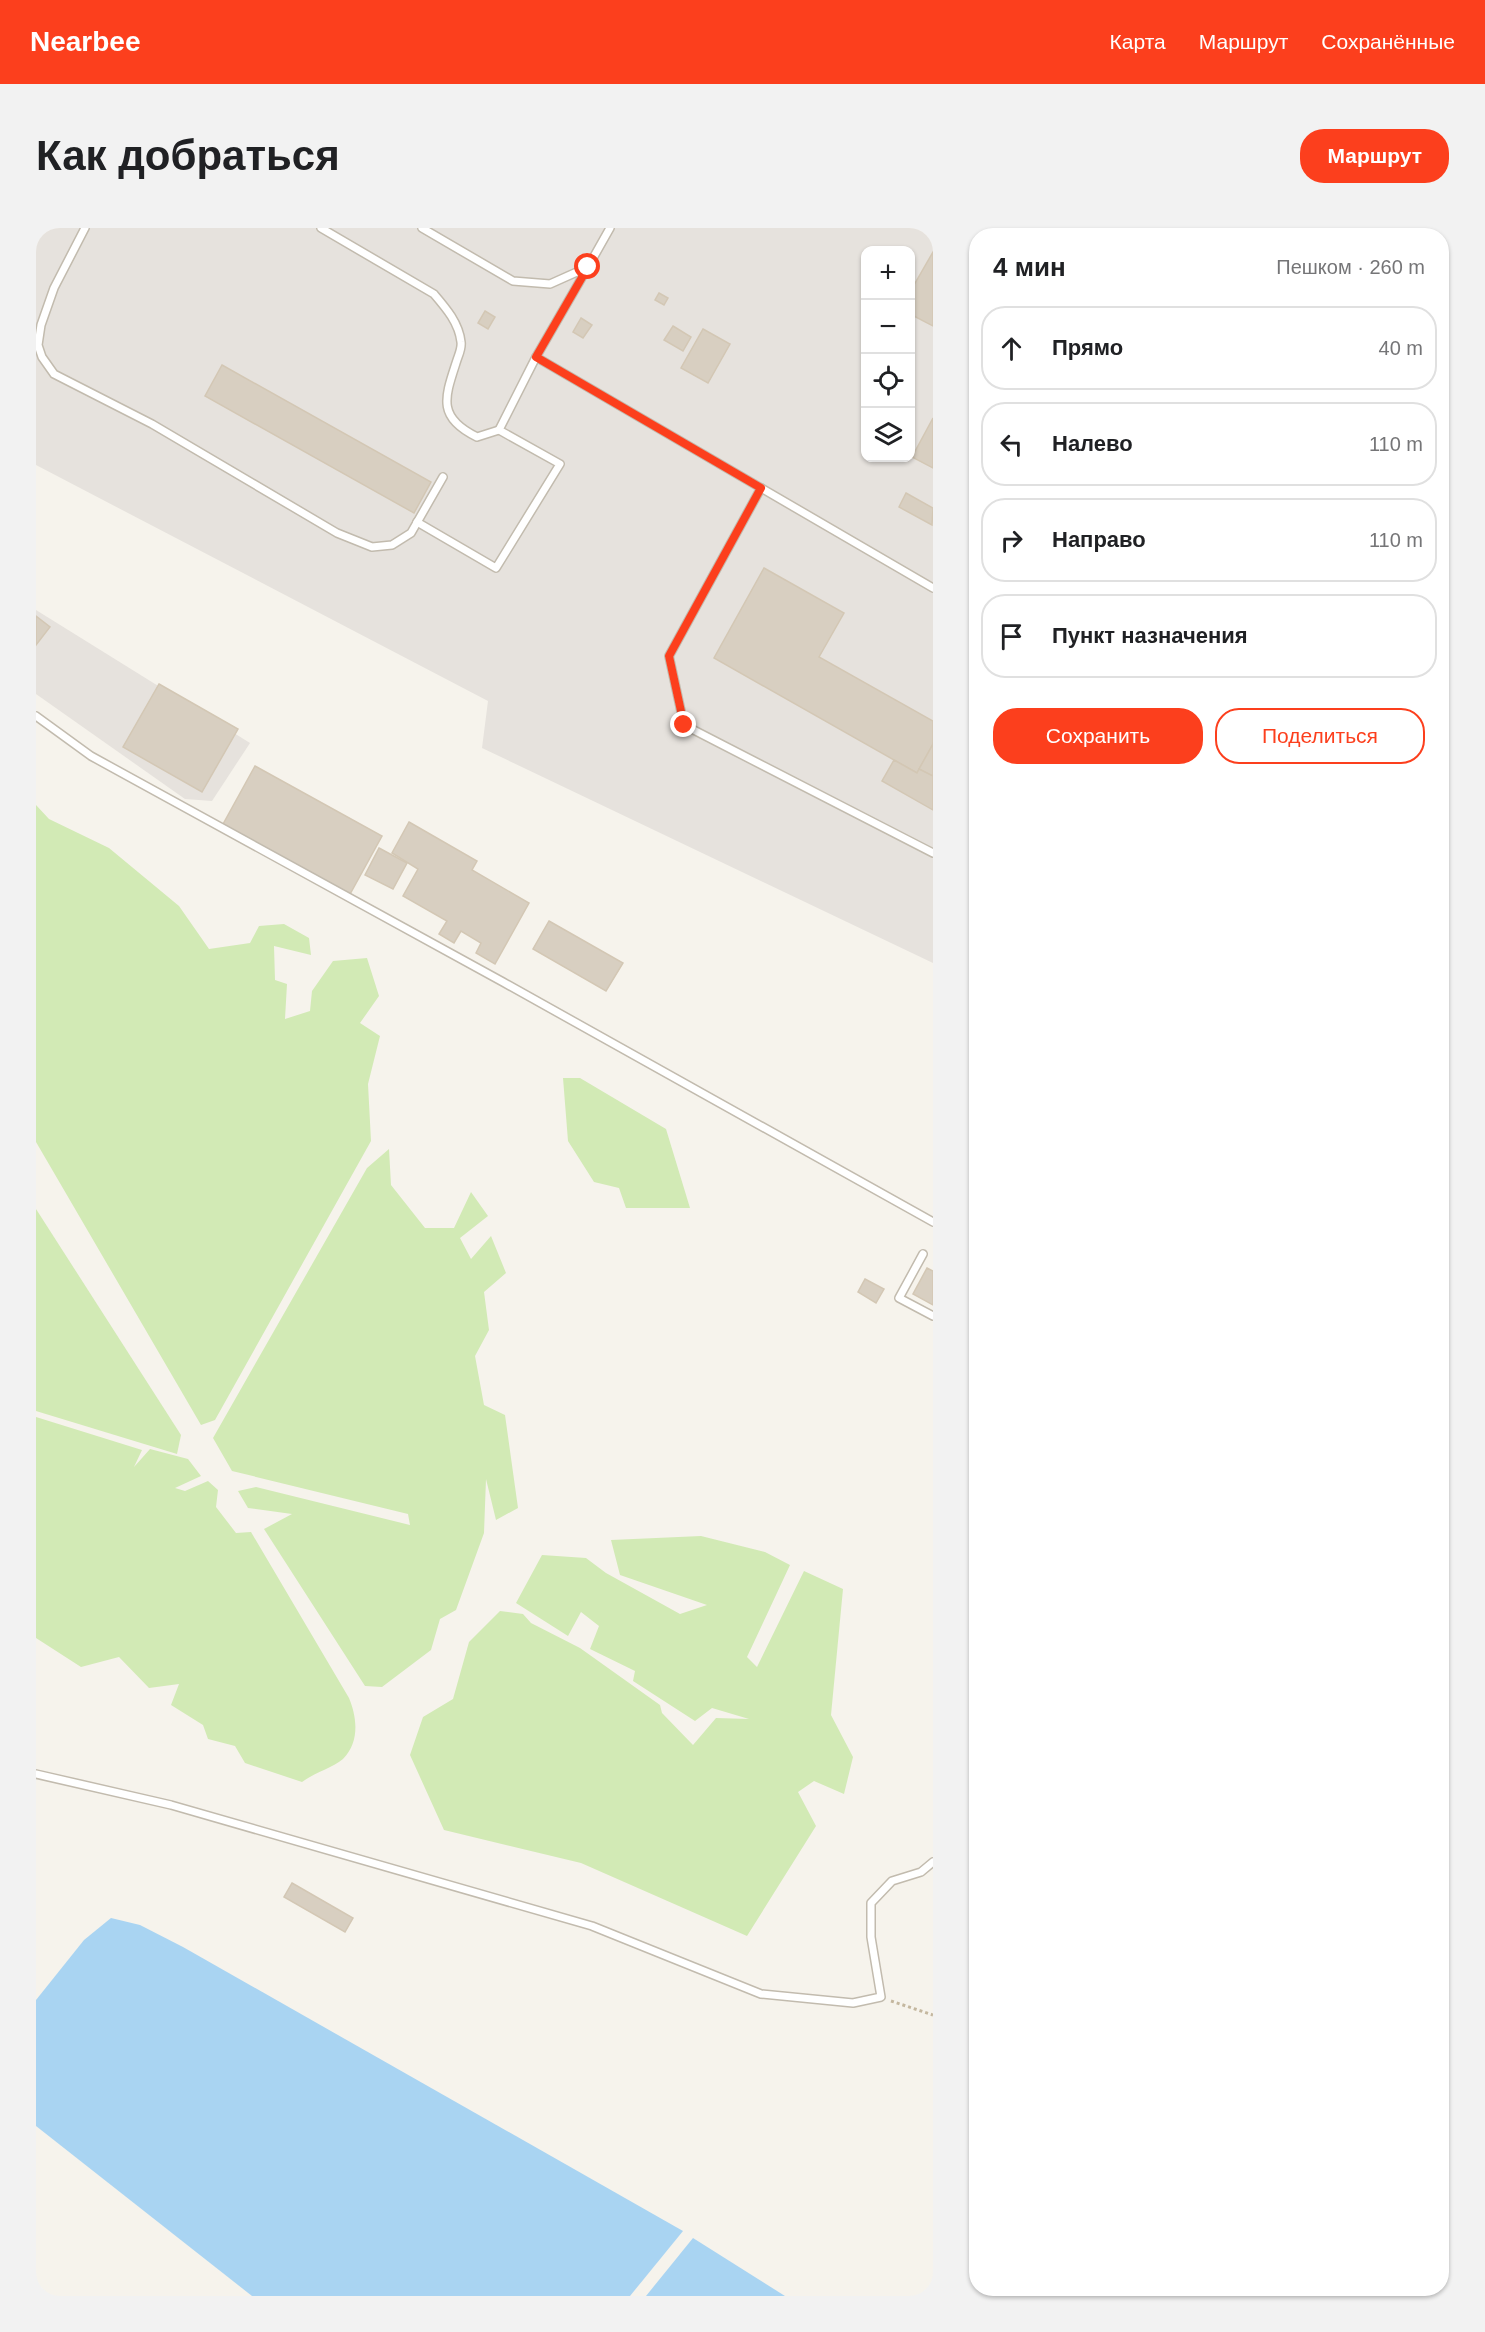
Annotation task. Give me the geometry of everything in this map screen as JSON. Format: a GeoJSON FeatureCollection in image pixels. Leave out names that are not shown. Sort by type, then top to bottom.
{"type":"FeatureCollection","features":[{"type":"Feature","properties":{"kind":"lane"},"geometry":{"type":"LineString","coordinates":[[85,228],[54,288],[41,325],[38,345],[42,357],[54,374],[152,424],[354,542],[372,547],[392,545],[411,533],[443,477]]}},
{"type":"Feature","properties":{"kind":"lane"},"geometry":{"type":"LineString","coordinates":[[321,228],[434,294],[448,309],[462,344],[447,393],[447,414],[460,429],[477,437],[499,430],[536,357],[610,228]]}},
{"type":"Feature","properties":{"kind":"lane"},"geometry":{"type":"LineString","coordinates":[[422,228],[513,281],[550,284],[588,267]]}},
{"type":"Feature","properties":{"kind":"lane"},"geometry":{"type":"LineString","coordinates":[[536,357],[933,588]]}},
{"type":"Feature","properties":{"kind":"lane"},"geometry":{"type":"LineString","coordinates":[[417,522],[496,568],[560,464],[499,430]]}},
{"type":"Feature","properties":{"kind":"lane"},"geometry":{"type":"LineString","coordinates":[[761,488],[669,656],[684,725],[933,853]]}},
{"type":"Feature","properties":{"kind":"lane"},"geometry":{"type":"LineString","coordinates":[[36,716],[91,756],[933,1222]]}},
{"type":"Feature","properties":{"kind":"lane"},"geometry":{"type":"LineString","coordinates":[[922,1254],[899,1298],[933,1316]]}},
{"type":"Feature","properties":{"kind":"lane"},"geometry":{"type":"LineString","coordinates":[[36,1774],[171,1805],[592,1926],[761,1994],[853,2003],[881,1997],[871,1937],[871,1903],[892,1881],[921,1872],[933,1862]]}},
{"type":"Feature","properties":{"kind":"path"},"geometry":{"type":"LineString","coordinates":[[881,1997],[933,2015]]}},
{"type":"Feature","properties":{"kind":"shaded area"},"geometry":{"type":"Polygon","coordinates":[[[36,228],[933,228],[933,963],[482,748],[488,701],[36,465],[36,228]]]}},
{"type":"Feature","properties":{"kind":"shaded area"},"geometry":{"type":"Polygon","coordinates":[[[36,610],[250,743],[212,801],[185,799],[36,694],[36,610]]]}},
{"type":"Feature","properties":{"kind":"green space"},"geometry":{"type":"Polygon","coordinates":[[[36,805],[49,819],[109,848],[179,906],[209,949],[250,943],[259,926],[284,924],[309,938],[311,955],[274,946],[275,980],[287,984],[285,1019],[310,1011],[312,991],[333,961],[367,958],[379,996],[360,1023],[380,1036],[368,1084],[371,1141],[215,1420],[201,1425],[36,1142],[36,805]]]}},
{"type":"Feature","properties":{"kind":"green space"},"geometry":{"type":"Polygon","coordinates":[[[563,1078],[580,1078],[666,1129],[690,1208],[626,1208],[619,1188],[594,1182],[568,1141],[563,1078]]]}},
{"type":"Feature","properties":{"kind":"green space"},"geometry":{"type":"Polygon","coordinates":[[[389,1149],[391,1185],[425,1228],[454,1228],[471,1192],[488,1216],[460,1238],[471,1259],[491,1236],[506,1273],[484,1292],[489,1330],[475,1356],[484,1405],[505,1415],[518,1508],[496,1520],[486,1479],[484,1533],[456,1610],[440,1619],[431,1650],[382,1687],[365,1686],[264,1529],[292,1514],[248,1508],[238,1491],[256,1487],[410,1525],[408,1514],[232,1471],[213,1438],[367,1168],[389,1149]]]}},
{"type":"Feature","properties":{"kind":"green space"},"geometry":{"type":"Polygon","coordinates":[[[36,1209],[181,1435],[177,1454],[36,1411],[36,1209]]]}},
{"type":"Feature","properties":{"kind":"green space"},"geometry":{"type":"Polygon","coordinates":[[[36,1417],[142,1450],[134,1467],[150,1449],[188,1459],[201,1476],[175,1488],[185,1491],[208,1481],[218,1490],[216,1507],[236,1533],[251,1532],[349,1698],[354,1713],[355,1729],[352,1745],[343,1759],[302,1782],[245,1763],[235,1746],[208,1739],[203,1725],[171,1705],[179,1684],[149,1688],[119,1657],[81,1667],[36,1638],[36,1417]]]}},
{"type":"Feature","properties":{"kind":"green space"},"geometry":{"type":"Polygon","coordinates":[[[701,1536],[765,1552],[790,1565],[747,1657],[757,1667],[804,1571],[843,1589],[831,1715],[853,1757],[844,1794],[814,1781],[798,1792],[816,1826],[747,1936],[581,1863],[444,1830],[410,1755],[423,1717],[453,1699],[469,1642],[500,1611],[523,1614],[531,1623],[580,1648],[660,1705],[662,1713],[693,1745],[716,1718],[749,1719],[712,1708],[695,1721],[633,1681],[635,1671],[590,1649],[599,1626],[581,1612],[568,1636],[516,1603],[542,1555],[586,1558],[606,1573],[680,1614],[707,1605],[620,1575],[611,1540],[701,1536]]]}},
{"type":"Feature","properties":{"kind":"water"},"geometry":{"type":"Polygon","coordinates":[[[111,1918],[140,1925],[183,1947],[683,2231],[630,2296],[252,2296],[36,2126],[36,2000],[84,1940],[111,1918]]]}},
{"type":"Feature","properties":{"kind":"water"},"geometry":{"type":"Polygon","coordinates":[[[693,2238],[785,2296],[646,2296],[693,2238]]]}},
{"type":"Feature","properties":{"kind":"building"},"geometry":{"type":"Polygon","coordinates":[[[933,252],[933,326],[915,317],[915,283],[933,252]]]}},
{"type":"Feature","properties":{"kind":"building"},"geometry":{"type":"Polygon","coordinates":[[[659,293],[668,298],[664,305],[655,300],[659,293]]]}},
{"type":"Feature","properties":{"kind":"building"},"geometry":{"type":"Polygon","coordinates":[[[485,311],[495,317],[488,329],[478,323],[485,311]]]}},
{"type":"Feature","properties":{"kind":"building"},"geometry":{"type":"Polygon","coordinates":[[[581,318],[592,325],[583,338],[573,332],[581,318]]]}},
{"type":"Feature","properties":{"kind":"building"},"geometry":{"type":"Polygon","coordinates":[[[673,326],[691,337],[683,351],[664,340],[673,326]]]}},
{"type":"Feature","properties":{"kind":"building"},"geometry":{"type":"Polygon","coordinates":[[[703,329],[730,344],[708,383],[681,368],[703,329]]]}},
{"type":"Feature","properties":{"kind":"building"},"geometry":{"type":"Polygon","coordinates":[[[222,365],[431,482],[414,513],[205,396],[222,365]]]}},
{"type":"Feature","properties":{"kind":"building"},"geometry":{"type":"Polygon","coordinates":[[[933,418],[933,468],[915,459],[915,451],[933,418]]]}},
{"type":"Feature","properties":{"kind":"building"},"geometry":{"type":"Polygon","coordinates":[[[906,493],[933,508],[932,525],[899,507],[906,493]]]}},
{"type":"Feature","properties":{"kind":"building"},"geometry":{"type":"Polygon","coordinates":[[[764,568],[844,613],[819,657],[933,721],[933,744],[917,773],[714,658],[764,568]]]}},
{"type":"Feature","properties":{"kind":"building"},"geometry":{"type":"Polygon","coordinates":[[[36,616],[50,627],[36,645],[36,616]]]}},
{"type":"Feature","properties":{"kind":"building"},"geometry":{"type":"Polygon","coordinates":[[[159,684],[238,729],[202,792],[123,747],[159,684]]]}},
{"type":"Feature","properties":{"kind":"building"},"geometry":{"type":"Polygon","coordinates":[[[933,744],[933,776],[919,769],[933,744]]]}},
{"type":"Feature","properties":{"kind":"building"},"geometry":{"type":"Polygon","coordinates":[[[894,760],[917,773],[919,769],[933,776],[933,810],[882,781],[894,760]]]}},
{"type":"Feature","properties":{"kind":"building"},"geometry":{"type":"Polygon","coordinates":[[[255,766],[382,836],[349,896],[222,826],[255,766]]]}},
{"type":"Feature","properties":{"kind":"building"},"geometry":{"type":"Polygon","coordinates":[[[409,822],[477,861],[472,870],[529,903],[495,964],[476,953],[481,943],[461,931],[454,943],[439,934],[447,921],[403,896],[418,869],[392,853],[409,822]]]}},
{"type":"Feature","properties":{"kind":"building"},"geometry":{"type":"Polygon","coordinates":[[[379,848],[407,863],[393,889],[365,875],[379,848]]]}},
{"type":"Feature","properties":{"kind":"building"},"geometry":{"type":"Polygon","coordinates":[[[549,921],[623,963],[606,991],[533,949],[549,921]]]}},
{"type":"Feature","properties":{"kind":"building"},"geometry":{"type":"Polygon","coordinates":[[[927,1268],[933,1271],[933,1305],[913,1294],[927,1268]]]}},
{"type":"Feature","properties":{"kind":"building"},"geometry":{"type":"Polygon","coordinates":[[[865,1279],[884,1289],[876,1303],[858,1292],[865,1279]]]}},
{"type":"Feature","properties":{"kind":"building"},"geometry":{"type":"Polygon","coordinates":[[[292,1883],[353,1918],[345,1932],[284,1897],[292,1883]]]}},
{"type":"Feature","properties":{"kind":"route"},"geometry":{"type":"LineString","coordinates":[[588,267],[536,357],[761,488],[669,656],[684,725]]}}]}
